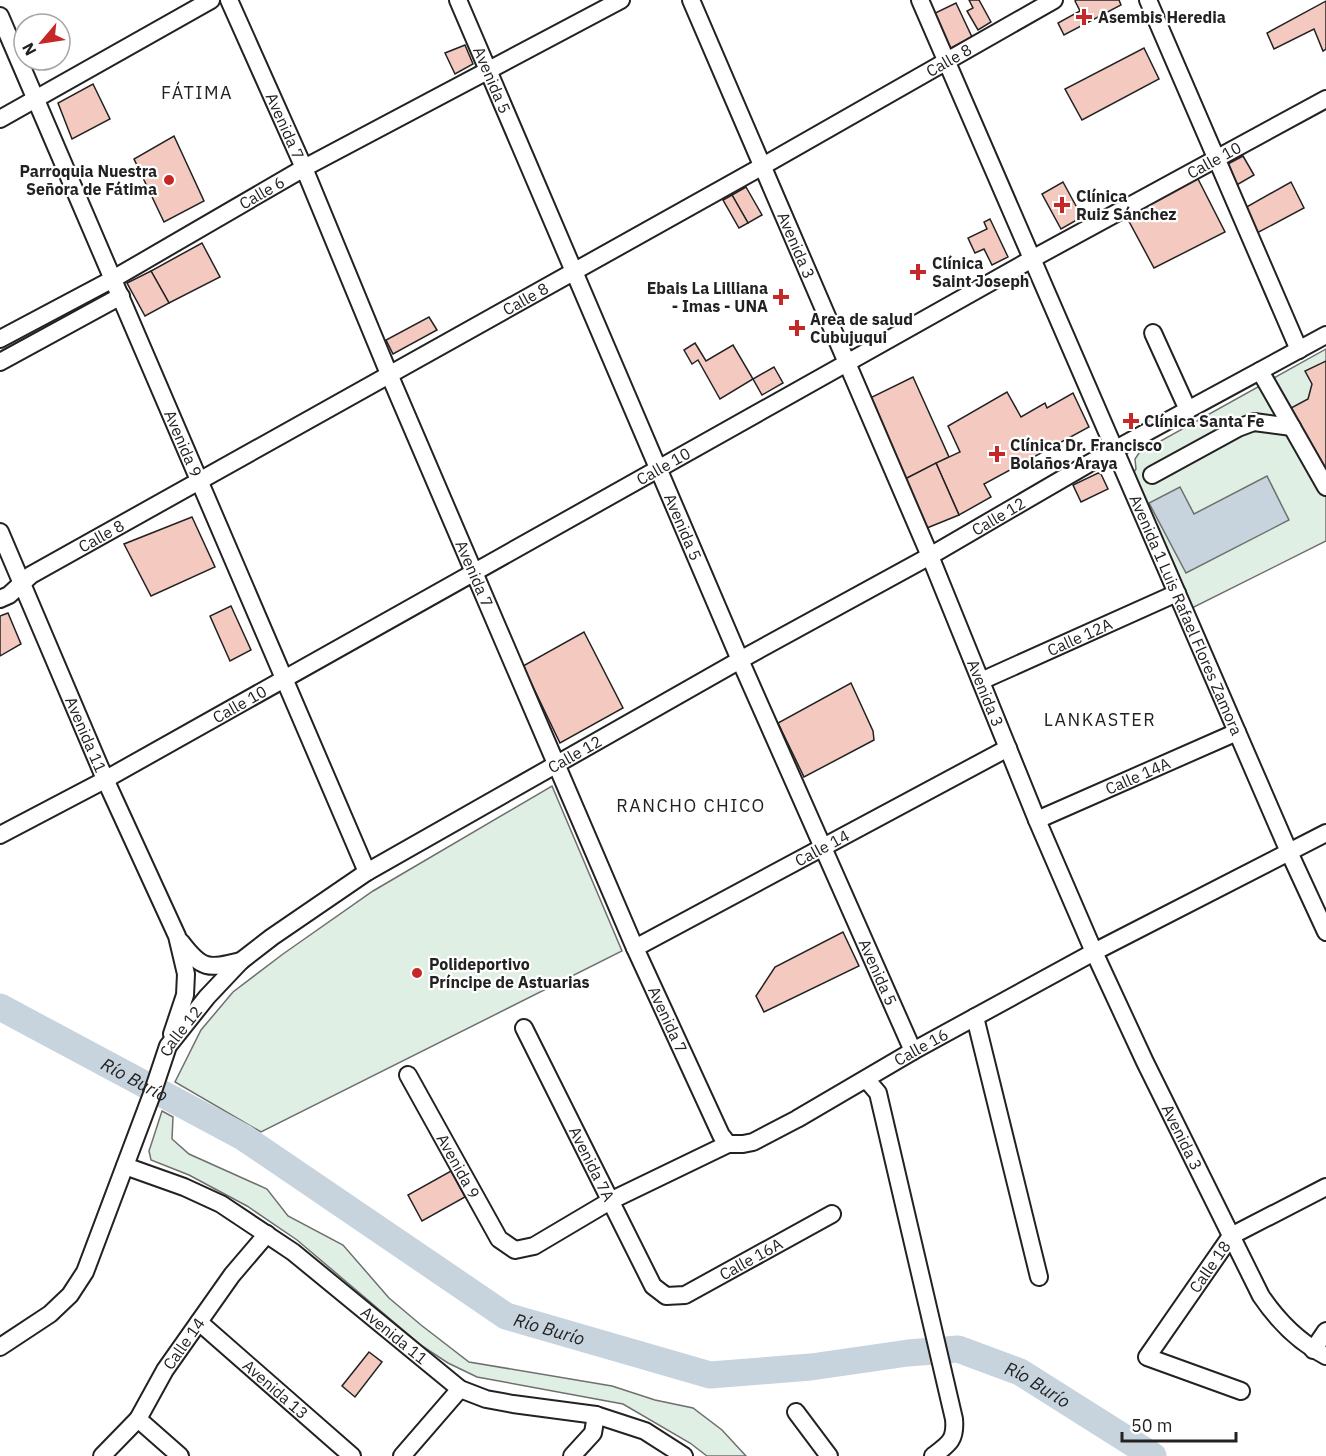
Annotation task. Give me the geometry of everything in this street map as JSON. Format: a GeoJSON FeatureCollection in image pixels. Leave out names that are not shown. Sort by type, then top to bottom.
{"type":"FeatureCollection","features":[{"type":"Feature","properties":{"kind":"street"},"geometry":{"type":"LineString","coordinates":[[0,119],[211,0]]}},
{"type":"Feature","properties":{"kind":"street","name":"Avenida 7"},"geometry":{"type":"LineString","coordinates":[[229,0],[304,168],[389,374],[635,948],[720,1136],[729,1144]]}},
{"type":"Feature","properties":{"kind":"street","name":"Avenida 5"},"geometry":{"type":"LineString","coordinates":[[458,0],[740,660],[913,1051]]}},
{"type":"Feature","properties":{"kind":"street","name":"Calle 6"},"geometry":{"type":"LineString","coordinates":[[0,339],[113,279],[304,168],[621,0]]}},
{"type":"Feature","properties":{"kind":"street","name":"Avenida 3"},"geometry":{"type":"LineString","coordinates":[[691,0],[930,556],[1037,820],[1145,1062],[1267,1305],[1286,1328],[1320,1353]]}},
{"type":"Feature","properties":{"kind":"street","name":"Avenida 1 Luis Rafael Flores Zamora"},"geometry":{"type":"LineString","coordinates":[[920,0],[1236,732],[1326,932]]}},
{"type":"Feature","properties":{"kind":"street","name":"Calle 8"},"geometry":{"type":"LineString","coordinates":[[0,599],[31,575],[761,167],[1054,0]]}},
{"type":"Feature","properties":{"kind":"street"},"geometry":{"type":"LineString","coordinates":[[1148,0],[1299,350]]}},
{"type":"Feature","properties":{"kind":"street","name":"Avenida 9"},"geometry":{"type":"LineString","coordinates":[[0,16],[367,872]]}},
{"type":"Feature","properties":{"kind":"street","name":"Calle 10"},"geometry":{"type":"LineString","coordinates":[[0,835],[105,779],[1032,259],[1326,99]]}},
{"type":"Feature","properties":{"kind":"street"},"geometry":{"type":"LineString","coordinates":[[0,362],[121,296]]}},
{"type":"Feature","properties":{"kind":"street"},"geometry":{"type":"LineString","coordinates":[[1153,333],[1188,410]]}},
{"type":"Feature","properties":{"kind":"street","name":"Calle 12"},"geometry":{"type":"LineString","coordinates":[[0,1347],[51,1314],[70,1295],[85,1272],[168,1046],[207,997],[242,961],[367,872],[1115,450],[1326,335]]}},
{"type":"Feature","properties":{"kind":"street"},"geometry":{"type":"LineString","coordinates":[[1260,371],[1326,487]]}},
{"type":"Feature","properties":{"kind":"street"},"geometry":{"type":"LineString","coordinates":[[1152,475],[1238,428],[1254,422],[1292,427]]}},
{"type":"Feature","properties":{"kind":"street","name":"Avenida 11"},"geometry":{"type":"LineString","coordinates":[[0,532],[105,779],[177,936],[186,974],[185,995],[168,1046]]}},
{"type":"Feature","properties":{"kind":"street","name":"Calle 12A"},"geometry":{"type":"LineString","coordinates":[[981,681],[1177,593]]}},
{"type":"Feature","properties":{"kind":"street","name":"Calle 14A"},"geometry":{"type":"LineString","coordinates":[[1037,820],[1236,732]]}},
{"type":"Feature","properties":{"kind":"street","name":"Calle 14"},"geometry":{"type":"LineString","coordinates":[[635,948],[1008,748]]}},
{"type":"Feature","properties":{"kind":"street","name":"Calle 16"},"geometry":{"type":"LineString","coordinates":[[515,1250],[534,1246],[610,1201],[729,1144],[753,1142],[1094,952],[1326,833]]}},
{"type":"Feature","properties":{"kind":"street","name":"Avenida 11"},"geometry":{"type":"LineString","coordinates":[[177,936],[196,960],[206,965],[215,968],[242,961]]}},
{"type":"Feature","properties":{"kind":"street"},"geometry":{"type":"LineString","coordinates":[[975,1017],[1039,1276]]}},
{"type":"Feature","properties":{"kind":"street","name":"Avenida 7A"},"geometry":{"type":"LineString","coordinates":[[524,1028],[653,1286],[666,1296]]}},
{"type":"Feature","properties":{"kind":"street","name":"Avenida 9"},"geometry":{"type":"LineString","coordinates":[[408,1075],[499,1239],[515,1250]]}},
{"type":"Feature","properties":{"kind":"street"},"geometry":{"type":"LineString","coordinates":[[866,1079],[878,1093],[954,1419],[955,1433],[948,1444],[933,1456]]}},
{"type":"Feature","properties":{"kind":"street","name":"Avenida 11"},"geometry":{"type":"LineString","coordinates":[[125,1167],[207,1197],[267,1234],[293,1252],[460,1389],[486,1399],[596,1415],[645,1431],[684,1456]]}},
{"type":"Feature","properties":{"kind":"street","name":"Calle 18"},"geometry":{"type":"LineString","coordinates":[[1241,1391],[1147,1357],[1231,1236],[1326,1187]]}},
{"type":"Feature","properties":{"kind":"street","name":"Calle 16A"},"geometry":{"type":"LineString","coordinates":[[666,1296],[685,1295],[832,1214]]}},
{"type":"Feature","properties":{"kind":"street","name":"Calle 14"},"geometry":{"type":"LineString","coordinates":[[102,1456],[138,1419],[165,1370],[232,1275],[267,1234]]}},
{"type":"Feature","properties":{"kind":"street","name":"Avenida 13"},"geometry":{"type":"LineString","coordinates":[[199,1322],[352,1456]]}},
{"type":"Feature","properties":{"kind":"street"},"geometry":{"type":"LineString","coordinates":[[1320,1353],[1326,1331]]}},
{"type":"Feature","properties":{"kind":"street"},"geometry":{"type":"LineString","coordinates":[[402,1456],[460,1389]]}},
{"type":"Feature","properties":{"kind":"street"},"geometry":{"type":"LineString","coordinates":[[796,1412],[829,1456]]}},
{"type":"Feature","properties":{"kind":"street"},"geometry":{"type":"LineString","coordinates":[[572,1456],[593,1433],[596,1415]]}},
{"type":"Feature","properties":{"kind":"street"},"geometry":{"type":"LineString","coordinates":[[138,1419],[180,1456]]}},
{"type":"Feature","properties":{"kind":"green space"},"geometry":{"type":"Polygon","coordinates":[[[1326,349],[1326,541],[1192,608],[1129,479],[1136,469],[1135,459],[1139,453],[1326,349]]]}},
{"type":"Feature","properties":{"kind":"green space","name":"Polideportivo Príncipe de Astuarias"},"geometry":{"type":"Polygon","coordinates":[[[552,786],[622,951],[261,1132],[175,1082],[201,1030],[233,992],[373,891],[552,786]]]}},
{"type":"Feature","properties":{"kind":"green space"},"geometry":{"type":"Polygon","coordinates":[[[162,1111],[173,1117],[172,1139],[189,1154],[267,1189],[288,1216],[343,1245],[389,1298],[469,1362],[612,1386],[655,1400],[693,1408],[722,1430],[746,1456],[707,1456],[690,1443],[623,1404],[477,1377],[448,1363],[422,1346],[297,1240],[247,1206],[189,1175],[151,1160],[149,1151],[162,1111]]]}},
{"type":"Feature","properties":{"kind":"shaded area"},"geometry":{"type":"Polygon","coordinates":[[[1267,476],[1289,520],[1186,573],[1149,503],[1180,487],[1194,514],[1267,476]]]}},
{"type":"Feature","properties":{"kind":"building"},"geometry":{"type":"Polygon","coordinates":[[[969,0],[979,0],[991,22],[978,30],[967,11],[973,8],[969,0]]]}},
{"type":"Feature","properties":{"kind":"building","name":"Asembis Heredia"},"geometry":{"type":"Polygon","coordinates":[[[1076,0],[1119,0],[1121,5],[1064,35],[1058,23],[1080,11],[1076,0]]]}},
{"type":"Feature","properties":{"kind":"building"},"geometry":{"type":"Polygon","coordinates":[[[1326,1],[1326,49],[1323,51],[1314,29],[1274,49],[1267,33],[1326,1]]]}},
{"type":"Feature","properties":{"kind":"building"},"geometry":{"type":"Polygon","coordinates":[[[956,3],[972,37],[951,48],[944,46],[929,16],[956,3]]]}},
{"type":"Feature","properties":{"kind":"building"},"geometry":{"type":"Polygon","coordinates":[[[465,45],[473,64],[455,74],[445,53],[465,45]]]}},
{"type":"Feature","properties":{"kind":"building"},"geometry":{"type":"Polygon","coordinates":[[[1144,48],[1159,79],[1082,120],[1065,89],[1144,48]]]}},
{"type":"Feature","properties":{"kind":"building"},"geometry":{"type":"Polygon","coordinates":[[[93,84],[110,119],[72,139],[58,103],[93,84]]]}},
{"type":"Feature","properties":{"kind":"building","name":"Parroquia Nuestra Señora de Fátima"},"geometry":{"type":"Polygon","coordinates":[[[174,136],[204,201],[164,222],[134,159],[174,136]]]}},
{"type":"Feature","properties":{"kind":"building"},"geometry":{"type":"Polygon","coordinates":[[[1243,156],[1254,175],[1235,186],[1224,166],[1243,156]]]}},
{"type":"Feature","properties":{"kind":"building"},"geometry":{"type":"Polygon","coordinates":[[[1196,175],[1225,232],[1154,268],[1125,214],[1196,175]]]}},
{"type":"Feature","properties":{"kind":"building","name":"Clínica Ruiz Sánchez"},"geometry":{"type":"Polygon","coordinates":[[[1063,182],[1082,217],[1061,229],[1042,194],[1063,182]]]}},
{"type":"Feature","properties":{"kind":"building"},"geometry":{"type":"Polygon","coordinates":[[[1291,182],[1304,208],[1255,234],[1243,209],[1291,182]]]}},
{"type":"Feature","properties":{"kind":"building"},"geometry":{"type":"Polygon","coordinates":[[[746,187],[762,215],[748,223],[732,195],[746,187]]]}},
{"type":"Feature","properties":{"kind":"building"},"geometry":{"type":"Polygon","coordinates":[[[732,195],[748,223],[739,228],[723,200],[732,195]]]}},
{"type":"Feature","properties":{"kind":"building"},"geometry":{"type":"Polygon","coordinates":[[[990,219],[1008,257],[992,265],[984,249],[975,253],[968,238],[987,229],[984,222],[990,219]]]}},
{"type":"Feature","properties":{"kind":"building"},"geometry":{"type":"Polygon","coordinates":[[[202,243],[220,277],[169,303],[151,271],[202,243]]]}},
{"type":"Feature","properties":{"kind":"building"},"geometry":{"type":"Polygon","coordinates":[[[151,271],[169,303],[145,316],[127,283],[151,271]]]}},
{"type":"Feature","properties":{"kind":"building"},"geometry":{"type":"Polygon","coordinates":[[[429,317],[437,330],[393,354],[386,340],[429,317]]]}},
{"type":"Feature","properties":{"kind":"building"},"geometry":{"type":"Polygon","coordinates":[[[695,343],[706,361],[733,345],[753,379],[720,399],[698,360],[692,364],[684,350],[695,343]]]}},
{"type":"Feature","properties":{"kind":"building"},"geometry":{"type":"Polygon","coordinates":[[[1326,361],[1326,468],[1323,469],[1291,408],[1308,399],[1312,384],[1305,371],[1326,361]]]}},
{"type":"Feature","properties":{"kind":"building"},"geometry":{"type":"Polygon","coordinates":[[[774,367],[783,383],[762,395],[753,379],[774,367]]]}},
{"type":"Feature","properties":{"kind":"building"},"geometry":{"type":"Polygon","coordinates":[[[913,377],[949,457],[905,479],[870,398],[913,377]]]}},
{"type":"Feature","properties":{"kind":"building","name":"Clínica Dr. Francisco Bolaños Araya"},"geometry":{"type":"Polygon","coordinates":[[[1007,392],[1021,417],[1045,403],[1047,408],[1073,393],[1089,427],[984,484],[991,497],[959,515],[936,463],[960,452],[948,426],[1007,392]]]}},
{"type":"Feature","properties":{"kind":"building"},"geometry":{"type":"Polygon","coordinates":[[[936,463],[959,515],[927,528],[905,479],[936,463]]]}},
{"type":"Feature","properties":{"kind":"building"},"geometry":{"type":"Polygon","coordinates":[[[1098,473],[1101,474],[1108,489],[1081,502],[1073,485],[1098,473]]]}},
{"type":"Feature","properties":{"kind":"building"},"geometry":{"type":"Polygon","coordinates":[[[192,517],[215,567],[151,596],[124,544],[192,517]]]}},
{"type":"Feature","properties":{"kind":"building"},"geometry":{"type":"Polygon","coordinates":[[[231,606],[251,650],[230,661],[210,616],[231,606]]]}},
{"type":"Feature","properties":{"kind":"building"},"geometry":{"type":"Polygon","coordinates":[[[8,613],[21,644],[0,656],[0,616],[8,613]]]}},
{"type":"Feature","properties":{"kind":"building"},"geometry":{"type":"Polygon","coordinates":[[[584,632],[623,708],[560,743],[523,666],[584,632]]]}},
{"type":"Feature","properties":{"kind":"building"},"geometry":{"type":"Polygon","coordinates":[[[851,683],[873,731],[874,740],[804,777],[778,723],[851,683]]]}},
{"type":"Feature","properties":{"kind":"building"},"geometry":{"type":"Polygon","coordinates":[[[843,932],[859,966],[764,1012],[756,996],[775,967],[843,932]]]}},
{"type":"Feature","properties":{"kind":"building"},"geometry":{"type":"Polygon","coordinates":[[[451,1171],[465,1197],[422,1221],[408,1195],[451,1171]]]}},
{"type":"Feature","properties":{"kind":"building"},"geometry":{"type":"Polygon","coordinates":[[[369,1352],[382,1362],[355,1397],[342,1386],[369,1352]]]}},
{"type":"Feature","properties":{"kind":"waterway","name":"Río Burío"},"geometry":{"type":"LineString","coordinates":[[0,1007],[243,1137],[506,1316],[710,1375],[811,1367],[908,1353],[958,1349],[1020,1372],[1153,1456]]}},
{"type":"Feature","properties":{"kind":"place","name":"Asembis Heredia"},"geometry":{"type":"Point","coordinates":[1084,17]}},
{"type":"Feature","properties":{"kind":"place","name":"Parroquia Nuestra Señora de Fátima"},"geometry":{"type":"Point","coordinates":[169,180]}},
{"type":"Feature","properties":{"kind":"place","name":"Clínica Ruiz Sánchez"},"geometry":{"type":"Point","coordinates":[1062,205]}},
{"type":"Feature","properties":{"kind":"place","name":"Clínica Saint Joseph"},"geometry":{"type":"Point","coordinates":[918,272]}},
{"type":"Feature","properties":{"kind":"place","name":"Ebais La Lilliana - Imas - UNA"},"geometry":{"type":"Point","coordinates":[781,297]}},
{"type":"Feature","properties":{"kind":"place","name":"Area de salud Cubujuqui"},"geometry":{"type":"Point","coordinates":[797,328]}},
{"type":"Feature","properties":{"kind":"place","name":"Clínica Santa Fe"},"geometry":{"type":"Point","coordinates":[1131,421]}},
{"type":"Feature","properties":{"kind":"place","name":"Clínica Dr. Francisco Bolaños Araya"},"geometry":{"type":"Point","coordinates":[997,454]}},
{"type":"Feature","properties":{"kind":"place","name":"Polideportivo Príncipe de Astuarias"},"geometry":{"type":"Point","coordinates":[417,973]}},
{"type":"Feature","properties":{"kind":"district","name":"FÁTIMA"},"geometry":{"type":"Point","coordinates":[197,92]}},
{"type":"Feature","properties":{"kind":"district","name":"LANKASTER"},"geometry":{"type":"Point","coordinates":[1100,719]}},
{"type":"Feature","properties":{"kind":"district","name":"RANCHO CHICO"},"geometry":{"type":"Point","coordinates":[691,805]}}]}
